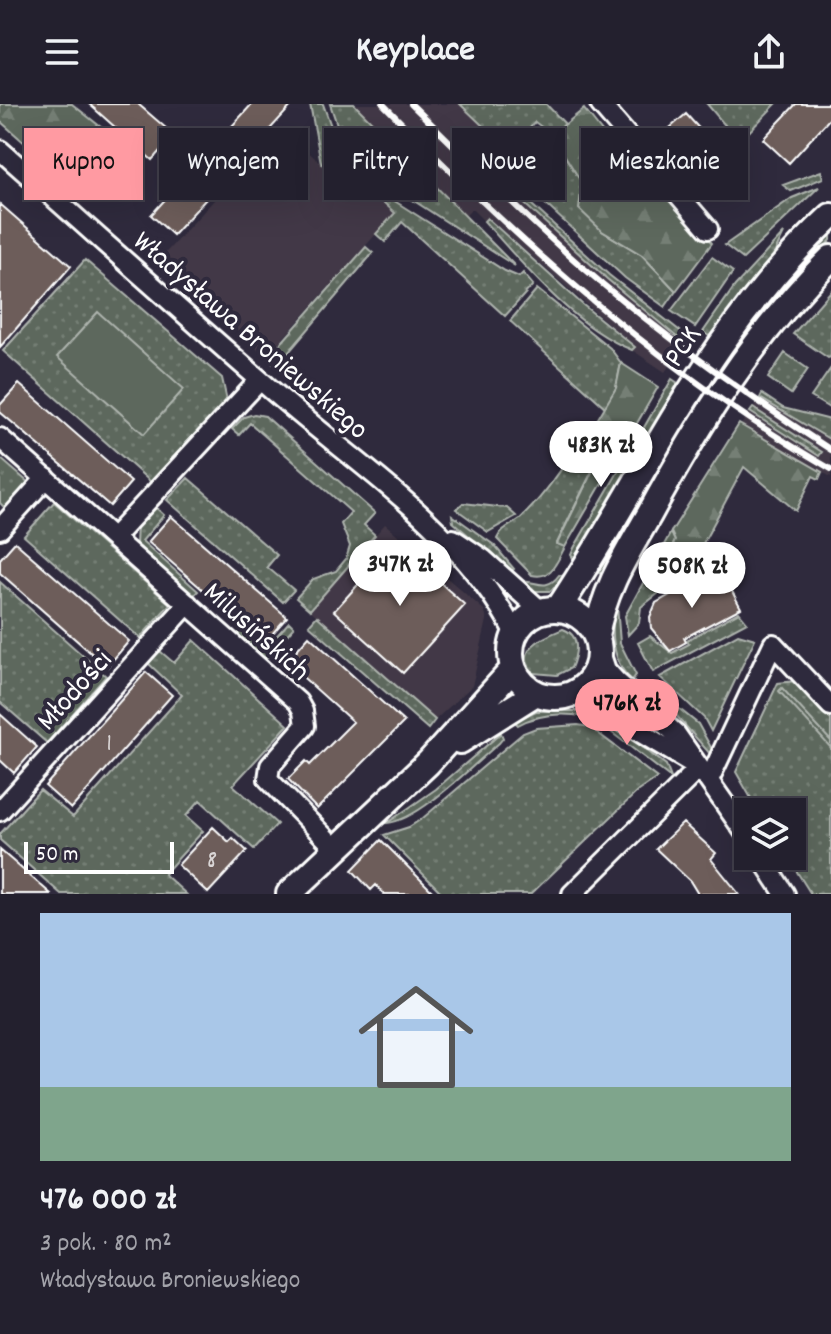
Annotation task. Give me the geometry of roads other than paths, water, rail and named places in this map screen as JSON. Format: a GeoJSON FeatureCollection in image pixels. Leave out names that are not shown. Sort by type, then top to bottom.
{"type":"FeatureCollection","features":[{"type":"Feature","properties":{"kind":"street"},"geometry":{"type":"LineString","coordinates":[[600,104],[708,229]]}},
{"type":"Feature","properties":{"kind":"street","name":"Władysława Broniewskiego"},"geometry":{"type":"LineString","coordinates":[[0,150],[260,380],[434,527],[483,559],[549,610]]}},
{"type":"Feature","properties":{"kind":"street","name":"PCK"},"geometry":{"type":"LineString","coordinates":[[549,610],[737,319],[782,264],[831,216]]}},
{"type":"Feature","properties":{"kind":"street","name":"PCK"},"geometry":{"type":"LineString","coordinates":[[598,644],[608,589],[671,476],[747,356],[793,298],[831,258]]}},
{"type":"Feature","properties":{"kind":"street"},"geometry":{"type":"LineString","coordinates":[[113,538],[260,380]]}},
{"type":"Feature","properties":{"kind":"street","name":"Milusińskich"},"geometry":{"type":"LineString","coordinates":[[0,438],[188,604],[303,711],[305,726],[270,766],[268,779],[335,848]]}},
{"type":"Feature","properties":{"kind":"street"},"geometry":{"type":"LineString","coordinates":[[0,529],[46,478]]}},
{"type":"Feature","properties":{"kind":"street","name":"Władysława Broniewskiego"},"geometry":{"type":"LineString","coordinates":[[434,527],[478,576],[515,634]]}},
{"type":"Feature","properties":{"kind":"street","name":"Młodości"},"geometry":{"type":"LineString","coordinates":[[2,807],[188,604]]}},
{"type":"Feature","properties":{"kind":"street"},"geometry":{"type":"LineString","coordinates":[[598,644],[590,681],[574,693],[555,698],[536,693],[522,683],[513,669],[510,652],[515,634],[526,620],[549,610],[574,613],[588,623],[598,644],[606,670],[676,734],[734,817]]}},
{"type":"Feature","properties":{"kind":"street"},"geometry":{"type":"LineString","coordinates":[[572,894],[704,774],[773,644],[831,706]]}},
{"type":"Feature","properties":{"kind":"street"},"geometry":{"type":"LineString","coordinates":[[289,894],[428,763],[513,669]]}},
{"type":"Feature","properties":{"kind":"street"},"geometry":{"type":"LineString","coordinates":[[428,763],[536,693]]}},
{"type":"Feature","properties":{"kind":"street"},"geometry":{"type":"LineString","coordinates":[[574,693],[704,774]]}},
{"type":"Feature","properties":{"kind":"street"},"geometry":{"type":"LineString","coordinates":[[769,870],[785,894]]}},
{"type":"Feature","properties":{"kind":"railway"},"geometry":{"type":"LineString","coordinates":[[383,104],[540,255],[651,348],[709,391],[831,469]]}},
{"type":"Feature","properties":{"kind":"railway"},"geometry":{"type":"LineString","coordinates":[[411,104],[537,226],[640,315],[702,362],[831,450]]}}]}
